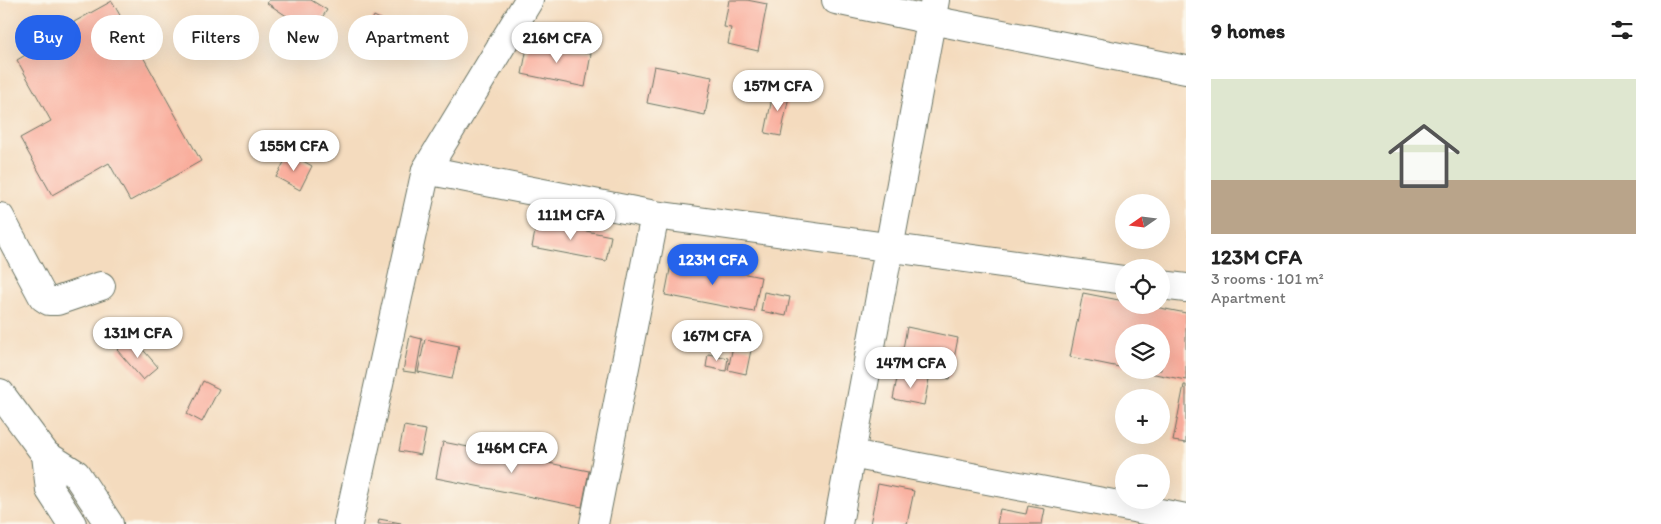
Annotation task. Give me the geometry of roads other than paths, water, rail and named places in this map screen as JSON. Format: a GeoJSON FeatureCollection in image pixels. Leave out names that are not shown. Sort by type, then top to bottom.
{"type":"FeatureCollection","features":[{"type":"Feature","properties":{"kind":"street"},"geometry":{"type":"LineString","coordinates":[[348,524],[426,170],[529,0]]}},
{"type":"Feature","properties":{"kind":"street"},"geometry":{"type":"LineString","coordinates":[[836,0],[933,10],[1186,70]]}},
{"type":"Feature","properties":{"kind":"street"},"geometry":{"type":"LineString","coordinates":[[838,524],[933,10]]}},
{"type":"Feature","properties":{"kind":"street"},"geometry":{"type":"LineString","coordinates":[[426,170],[655,215],[890,246],[1115,279]]}},
{"type":"Feature","properties":{"kind":"street"},"geometry":{"type":"LineString","coordinates":[[594,524],[655,215]]}},
{"type":"Feature","properties":{"kind":"street"},"geometry":{"type":"LineString","coordinates":[[0,216],[43,297],[49,301],[57,300],[101,286]]}},
{"type":"Feature","properties":{"kind":"street"},"geometry":{"type":"LineString","coordinates":[[1170,286],[1186,288]]}},
{"type":"Feature","properties":{"kind":"street"},"geometry":{"type":"LineString","coordinates":[[0,393],[46,455],[76,474],[109,524]]}},
{"type":"Feature","properties":{"kind":"street"},"geometry":{"type":"LineString","coordinates":[[851,454],[1186,518]]}},
{"type":"Feature","properties":{"kind":"street"},"geometry":{"type":"LineString","coordinates":[[46,455],[50,490],[72,524]]}}]}
